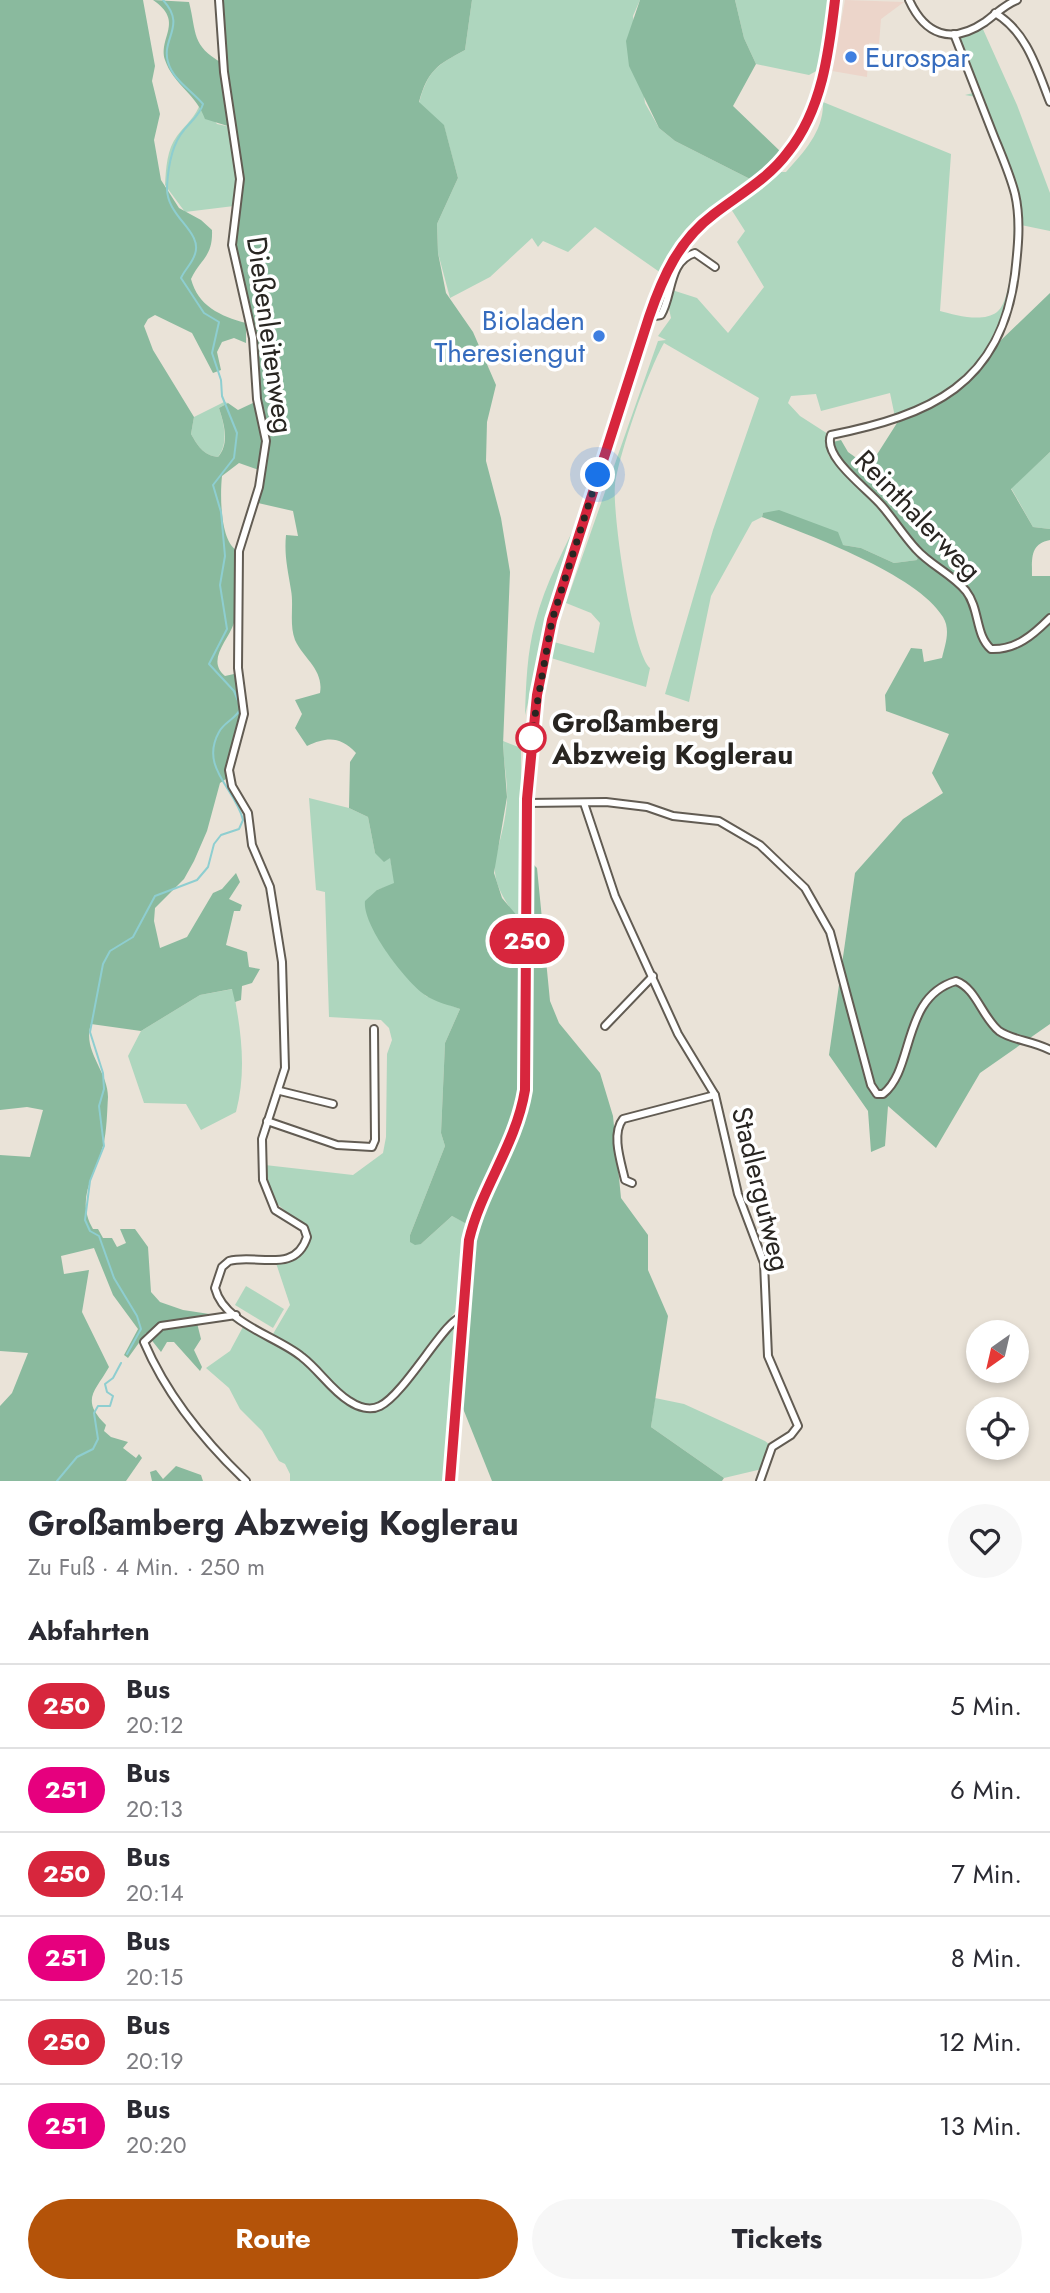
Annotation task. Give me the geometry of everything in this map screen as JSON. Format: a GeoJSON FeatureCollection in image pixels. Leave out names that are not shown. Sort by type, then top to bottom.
{"type":"FeatureCollection","features":[{"type":"Feature","properties":{"kind":"main road"},"geometry":{"type":"LineString","coordinates":[[450,1481],[462,1317],[472,1229],[515,1133],[525,1090],[527,803],[532,727],[547,644],[649,317],[667,268],[688,237],[712,215],[771,172],[798,138],[821,81],[835,0]]}},
{"type":"Feature","properties":{"kind":"street","name":"Dießenleitenweg"},"geometry":{"type":"LineString","coordinates":[[219,0],[224,72],[240,179],[232,245],[253,338],[257,399],[266,441],[259,487],[239,551],[238,668],[244,714],[229,770],[232,786],[249,815],[252,845],[269,883],[283,974],[285,1059],[280,1091],[267,1121],[261,1150],[265,1189],[275,1210],[304,1228],[307,1237],[300,1249],[284,1259],[234,1260],[224,1265],[215,1291],[236,1315],[302,1357],[348,1401],[368,1408],[380,1406],[394,1395],[426,1359],[451,1322],[462,1317]]}},
{"type":"Feature","properties":{"kind":"street"},"geometry":{"type":"LineString","coordinates":[[909,0],[924,24],[938,32],[954,34],[977,26],[1017,0]]}},
{"type":"Feature","properties":{"kind":"street"},"geometry":{"type":"LineString","coordinates":[[995,13],[1010,22],[1021,36],[1050,102]]}},
{"type":"Feature","properties":{"kind":"street","name":"Reinthalerweg"},"geometry":{"type":"LineString","coordinates":[[954,34],[1008,173],[1018,206],[1016,262],[1007,314],[988,354],[948,395],[911,414],[831,435],[829,445],[836,459],[864,486],[916,550],[963,588],[977,610],[982,638],[991,649],[1010,647],[1030,638],[1050,618]]}},
{"type":"Feature","properties":{"kind":"street"},"geometry":{"type":"LineString","coordinates":[[649,317],[661,315],[671,280],[690,255],[695,253],[715,267]]}},
{"type":"Feature","properties":{"kind":"street"},"geometry":{"type":"LineString","coordinates":[[527,803],[635,805],[673,816],[719,821],[751,838],[795,877],[811,896],[830,932],[871,1085],[877,1094],[883,1094],[893,1083],[909,1034],[924,1008],[936,993],[956,981],[967,988],[999,1031],[1034,1041],[1050,1050]]}},
{"type":"Feature","properties":{"kind":"street","name":"Stadlergutweg"},"geometry":{"type":"LineString","coordinates":[[584,803],[611,887],[678,1034],[715,1095],[738,1194],[764,1263],[768,1356],[798,1426],[791,1435],[772,1447],[760,1481]]}},
{"type":"Feature","properties":{"kind":"street"},"geometry":{"type":"LineString","coordinates":[[605,1026],[653,976]]}},
{"type":"Feature","properties":{"kind":"street"},"geometry":{"type":"LineString","coordinates":[[267,1121],[337,1144],[372,1147],[374,1029]]}},
{"type":"Feature","properties":{"kind":"street"},"geometry":{"type":"LineString","coordinates":[[280,1091],[333,1104]]}},
{"type":"Feature","properties":{"kind":"street","name":"Stadlergutweg"},"geometry":{"type":"LineString","coordinates":[[632,1183],[625,1180],[619,1144],[618,1127],[623,1119],[715,1095]]}},
{"type":"Feature","properties":{"kind":"street"},"geometry":{"type":"LineString","coordinates":[[236,1315],[160,1326],[144,1342],[164,1384],[182,1409],[212,1447],[246,1481]]}},
{"type":"Feature","properties":{"kind":"shaded area","name":"Eurospar"},"geometry":{"type":"Polygon","coordinates":[[[845,0],[904,2],[881,19],[879,44],[869,43],[867,77],[832,71],[845,0]]]}},
{"type":"Feature","properties":{"kind":"green space"},"geometry":{"type":"Polygon","coordinates":[[[0,0],[143,0],[155,66],[152,81],[160,114],[154,140],[161,180],[179,208],[201,220],[212,230],[211,246],[191,279],[199,296],[211,309],[246,323],[246,343],[234,338],[222,342],[217,352],[221,370],[213,373],[192,333],[155,315],[148,319],[144,326],[153,350],[194,417],[191,434],[202,449],[218,457],[222,452],[225,433],[219,408],[228,403],[238,410],[255,402],[264,440],[259,470],[239,463],[222,476],[221,505],[224,527],[236,550],[237,606],[234,623],[220,650],[218,664],[225,676],[234,674],[241,703],[240,722],[226,770],[226,779],[220,783],[207,831],[184,879],[155,908],[154,921],[160,948],[187,937],[213,893],[222,889],[236,873],[240,882],[229,899],[242,905],[240,911],[234,911],[226,945],[247,952],[249,967],[260,969],[252,983],[242,986],[241,1000],[235,1002],[232,989],[200,995],[141,1031],[91,1024],[89,1034],[92,1052],[104,1078],[108,1097],[104,1140],[86,1197],[88,1218],[93,1229],[98,1229],[103,1238],[112,1238],[117,1247],[126,1243],[120,1229],[135,1229],[148,1247],[151,1292],[160,1302],[183,1310],[216,1315],[197,1323],[201,1339],[194,1350],[202,1367],[200,1371],[174,1342],[167,1342],[161,1352],[146,1333],[128,1358],[124,1355],[138,1329],[113,1295],[94,1248],[61,1256],[64,1274],[89,1270],[82,1312],[109,1367],[95,1389],[92,1402],[98,1416],[106,1425],[104,1431],[111,1437],[128,1442],[123,1448],[136,1458],[139,1454],[142,1458],[126,1481],[0,1481],[0,1406],[12,1393],[28,1353],[0,1351],[0,1155],[30,1157],[43,1110],[27,1107],[0,1110],[0,0]]]}},
{"type":"Feature","properties":{"kind":"green space"},"geometry":{"type":"Polygon","coordinates":[[[153,0],[189,2],[200,44],[222,63],[231,127],[205,119],[169,68],[164,52],[169,23],[167,15],[153,0]]]}},
{"type":"Feature","properties":{"kind":"green space"},"geometry":{"type":"Polygon","coordinates":[[[221,0],[472,0],[465,50],[447,60],[430,75],[419,102],[444,125],[458,178],[437,224],[438,253],[446,293],[473,332],[496,385],[487,422],[486,461],[501,518],[510,572],[503,745],[507,797],[494,873],[502,898],[529,930],[532,925],[531,869],[534,865],[537,868],[550,1001],[559,1023],[600,1073],[613,1116],[621,1198],[648,1235],[648,1270],[668,1316],[651,1427],[724,1478],[722,1481],[492,1481],[462,1406],[473,1255],[478,1230],[452,1216],[421,1244],[410,1242],[410,1235],[445,1146],[441,1133],[445,1043],[460,1009],[433,1000],[417,988],[386,952],[370,924],[365,901],[377,890],[394,883],[390,858],[384,862],[375,853],[368,817],[349,808],[350,762],[356,753],[344,743],[333,740],[307,746],[295,728],[302,714],[295,700],[320,693],[320,685],[316,671],[293,634],[286,535],[298,536],[293,511],[258,503],[268,441],[259,401],[257,346],[234,246],[241,194],[221,0]]]}},
{"type":"Feature","properties":{"kind":"green space"},"geometry":{"type":"Polygon","coordinates":[[[472,0],[640,0],[633,16],[645,103],[659,128],[675,141],[752,180],[692,228],[661,273],[595,227],[568,252],[543,241],[538,247],[532,238],[490,277],[450,298],[438,253],[437,224],[458,178],[444,126],[419,103],[426,83],[435,70],[465,50],[472,0]]]}},
{"type":"Feature","properties":{"kind":"green space"},"geometry":{"type":"Polygon","coordinates":[[[640,0],[735,0],[744,38],[756,64],[733,106],[782,153],[752,180],[675,141],[659,128],[629,66],[626,41],[640,0]]]}},
{"type":"Feature","properties":{"kind":"green space"},"geometry":{"type":"Polygon","coordinates":[[[735,0],[830,0],[820,69],[809,75],[756,64],[744,38],[735,0]]]}},
{"type":"Feature","properties":{"kind":"green space"},"geometry":{"type":"Polygon","coordinates":[[[982,27],[1017,105],[1050,193],[1050,231],[1021,225],[1021,213],[963,52],[959,38],[982,27]]]}},
{"type":"Feature","properties":{"kind":"green space"},"geometry":{"type":"Polygon","coordinates":[[[823,102],[951,154],[940,311],[984,317],[997,312],[1003,304],[1010,276],[1013,240],[1013,208],[1006,173],[1017,214],[1012,278],[1002,325],[985,353],[950,389],[895,417],[890,393],[821,411],[816,394],[791,396],[788,403],[800,416],[828,434],[826,446],[829,456],[863,487],[918,554],[917,560],[894,563],[861,548],[843,545],[763,513],[762,517],[752,522],[711,596],[689,702],[665,694],[713,530],[759,398],[664,343],[635,413],[615,485],[620,551],[630,610],[643,657],[650,668],[646,687],[551,658],[554,642],[594,653],[600,623],[591,613],[566,603],[658,341],[666,340],[658,336],[671,318],[668,304],[672,290],[697,298],[728,333],[764,287],[737,242],[745,231],[731,209],[781,172],[786,172],[800,157],[816,132],[823,102]]]}},
{"type":"Feature","properties":{"kind":"green space"},"geometry":{"type":"Polygon","coordinates":[[[200,103],[217,124],[231,127],[238,179],[234,206],[185,212],[165,185],[167,165],[174,141],[194,116],[200,103]]]}},
{"type":"Feature","properties":{"kind":"green space"},"geometry":{"type":"Polygon","coordinates":[[[1050,293],[1050,452],[1011,489],[1033,527],[1050,529],[1050,540],[1036,548],[1032,558],[1032,576],[1050,576],[1050,1024],[980,1073],[936,1148],[888,1106],[885,1146],[871,1152],[868,1111],[829,1055],[855,873],[903,819],[943,793],[932,773],[949,734],[886,711],[885,695],[911,648],[922,649],[924,662],[942,658],[947,627],[943,617],[930,601],[887,571],[833,545],[762,517],[763,513],[779,510],[838,532],[843,545],[861,548],[894,563],[917,560],[920,547],[866,484],[837,458],[833,442],[841,440],[848,452],[869,467],[897,423],[931,408],[955,392],[998,343],[1050,293]]]}},
{"type":"Feature","properties":{"kind":"green space"},"geometry":{"type":"Polygon","coordinates":[[[224,402],[228,403],[219,408],[224,427],[224,446],[218,457],[205,452],[191,434],[194,417],[224,402]]]}},
{"type":"Feature","properties":{"kind":"green space"},"geometry":{"type":"Polygon","coordinates":[[[1050,452],[1050,529],[1033,527],[1011,488],[1050,452]]]}},
{"type":"Feature","properties":{"kind":"green space"},"geometry":{"type":"Polygon","coordinates":[[[583,509],[554,596],[525,715],[532,634],[539,608],[583,509]]]}},
{"type":"Feature","properties":{"kind":"green space"},"geometry":{"type":"Polygon","coordinates":[[[503,741],[521,748],[522,925],[499,889],[495,876],[507,801],[503,741]]]}},
{"type":"Feature","properties":{"kind":"green space"},"geometry":{"type":"Polygon","coordinates":[[[309,798],[349,808],[368,817],[375,853],[390,857],[395,884],[377,890],[387,952],[426,996],[460,1009],[445,1043],[441,1133],[445,1146],[410,1235],[421,1244],[452,1216],[470,1225],[463,1250],[458,1308],[403,1381],[379,1404],[369,1406],[343,1394],[295,1349],[273,1334],[290,1305],[276,1263],[302,1250],[306,1230],[272,1199],[265,1165],[353,1175],[383,1153],[386,1137],[387,1054],[392,1040],[389,1028],[381,1020],[329,1017],[325,892],[316,890],[309,798]]]}},
{"type":"Feature","properties":{"kind":"green space"},"geometry":{"type":"Polygon","coordinates":[[[233,989],[242,1050],[236,1112],[201,1130],[186,1104],[144,1103],[128,1056],[141,1031],[200,995],[233,989]]]}},
{"type":"Feature","properties":{"kind":"green space"},"geometry":{"type":"Polygon","coordinates":[[[246,1286],[284,1309],[273,1328],[235,1305],[246,1286]]]}},
{"type":"Feature","properties":{"kind":"green space"},"geometry":{"type":"Polygon","coordinates":[[[244,1325],[292,1353],[346,1403],[354,1407],[381,1409],[427,1361],[454,1325],[443,1481],[290,1481],[285,1464],[279,1461],[262,1431],[240,1409],[229,1388],[206,1368],[230,1351],[244,1325]]]}},
{"type":"Feature","properties":{"kind":"green space"},"geometry":{"type":"Polygon","coordinates":[[[655,1398],[684,1404],[765,1441],[770,1445],[762,1469],[724,1478],[651,1427],[655,1398]]]}},
{"type":"Feature","properties":{"kind":"green space"},"geometry":{"type":"Polygon","coordinates":[[[176,1466],[201,1475],[203,1481],[152,1481],[150,1472],[156,1470],[163,1479],[176,1466]]]}},
{"type":"Feature","properties":{"kind":"waterway"},"geometry":{"type":"LineString","coordinates":[[127,1354],[141,1329],[137,1316],[114,1278],[99,1236],[90,1231],[85,1220],[90,1181],[104,1146],[99,1106],[104,1089],[103,1073],[90,1032],[103,964],[110,951],[133,937],[155,896],[197,880],[208,867],[214,844],[221,835],[239,829],[243,820],[213,757],[219,732],[241,708],[234,691],[209,664],[227,629],[220,585],[225,556],[221,512],[213,485],[234,458],[237,433],[222,396],[221,380],[212,353],[219,322],[204,313],[181,278],[194,258],[196,246],[194,238],[168,198],[168,172],[176,143],[198,115],[203,104],[178,80],[170,68],[167,54],[173,17],[163,0]]}},
{"type":"Feature","properties":{"kind":"waterway"},"geometry":{"type":"LineString","coordinates":[[57,1481],[77,1457],[93,1449],[98,1439],[94,1413],[98,1406],[110,1406],[113,1396],[107,1392],[105,1384],[113,1378],[121,1363]]}},
{"type":"Feature","properties":{"kind":"bus line","name":"250"},"geometry":{"type":"LineString","coordinates":[[450,1481],[469,1240],[482,1202],[515,1133],[525,1090],[528,762],[542,664],[552,620],[667,268],[688,237],[712,215],[771,172],[798,138],[812,110],[821,81],[835,0]]}},
{"type":"Feature","properties":{"kind":"place","name":"Eurospar"},"geometry":{"type":"Point","coordinates":[851,57]}},
{"type":"Feature","properties":{"kind":"place","name":"Bioladen Theresiengut"},"geometry":{"type":"Point","coordinates":[599,336]}},
{"type":"Feature","properties":{"kind":"place","name":"Großamberg Abzweig Koglerau"},"geometry":{"type":"Point","coordinates":[531,738]}},
{"type":"Feature","properties":{"kind":"route"},"geometry":{"type":"LineString","coordinates":[[531,738],[542,664],[552,620],[598,475]]}}]}
